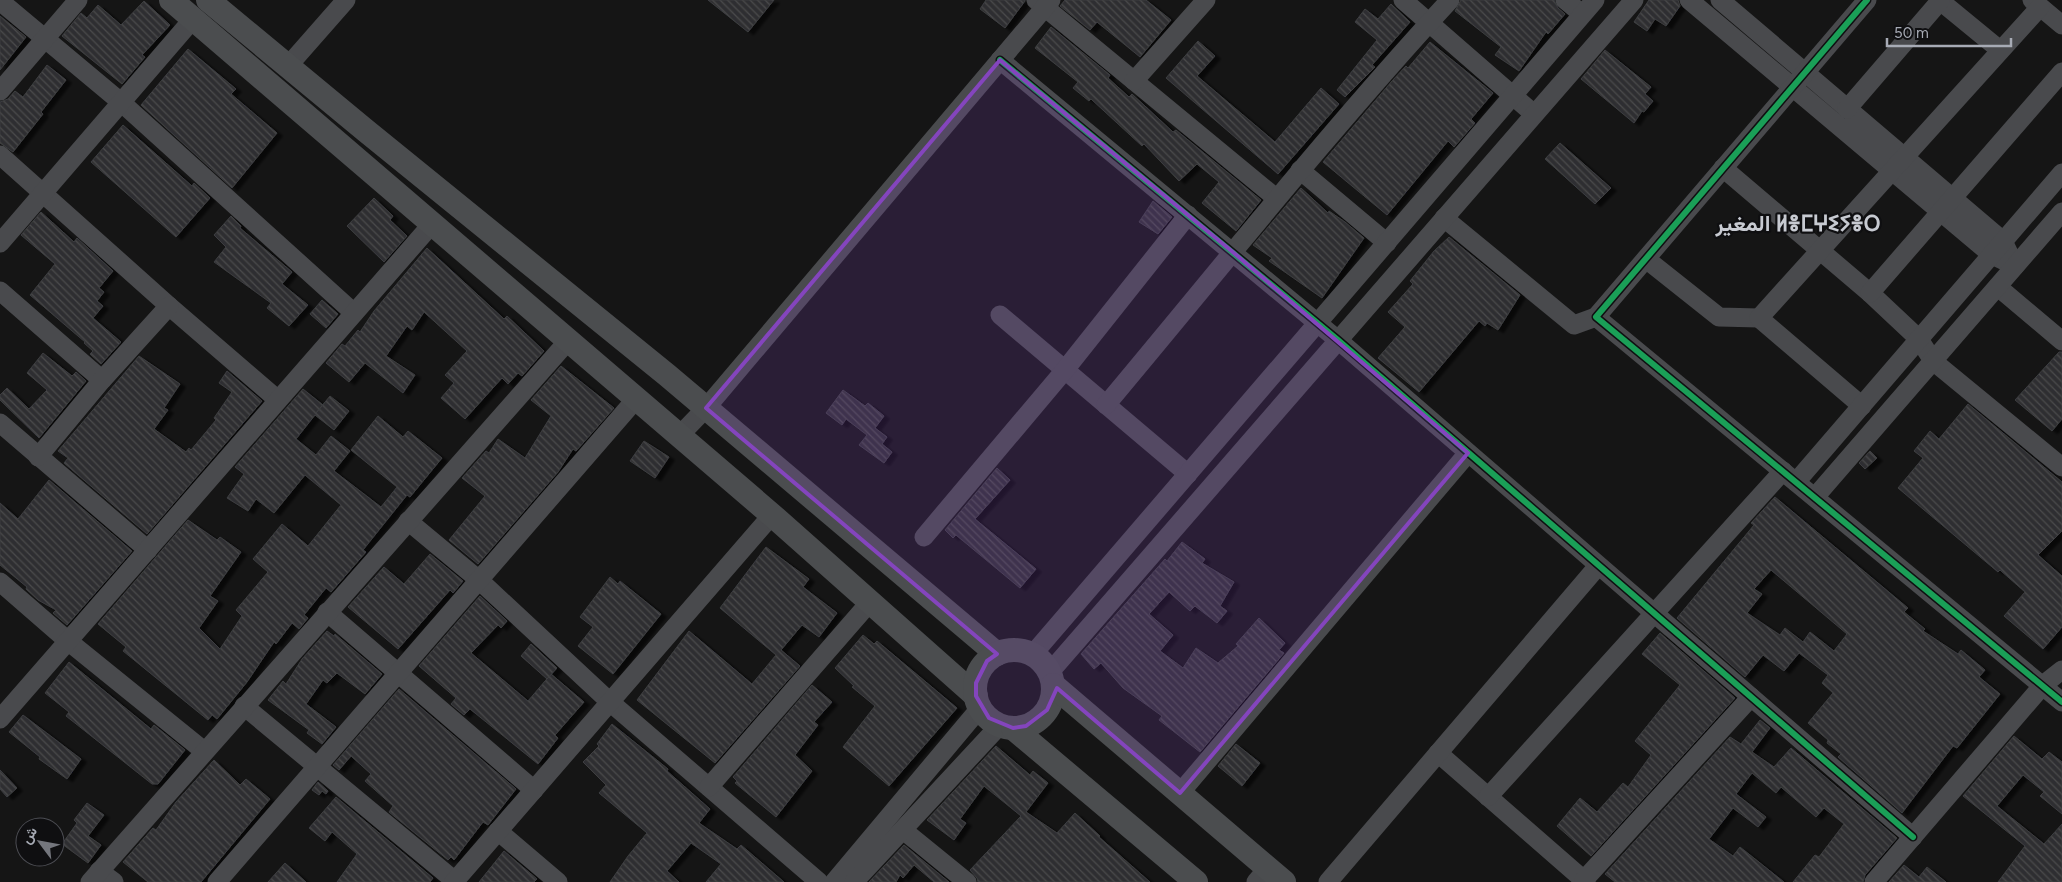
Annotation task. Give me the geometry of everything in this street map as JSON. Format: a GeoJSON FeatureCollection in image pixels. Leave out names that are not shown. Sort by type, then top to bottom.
{"type":"FeatureCollection","features":[{"type":"Feature","properties":{"kind":"main road"},"geometry":{"type":"LineString","coordinates":[[171,0],[772,515],[978,702],[989,718],[1007,726],[1196,882]]}},
{"type":"Feature","properties":{"kind":"main road"},"geometry":{"type":"LineString","coordinates":[[208,0],[706,408],[997,654]]}},
{"type":"Feature","properties":{"kind":"main road"},"geometry":{"type":"LineString","coordinates":[[978,702],[976,683],[980,671],[987,661],[997,654],[1009,650],[1021,650],[1033,654],[1043,662],[1051,678],[1180,793],[1270,877]]}},
{"type":"Feature","properties":{"kind":"main road"},"geometry":{"type":"LineString","coordinates":[[1007,726],[1032,723],[1047,710],[1052,698],[1051,678]]}},
{"type":"Feature","properties":{"kind":"street"},"geometry":{"type":"LineString","coordinates":[[0,91],[46,40],[78,0]]}},
{"type":"Feature","properties":{"kind":"street"},"geometry":{"type":"LineString","coordinates":[[288,66],[346,0]]}},
{"type":"Feature","properties":{"kind":"street"},"geometry":{"type":"LineString","coordinates":[[1134,81],[1206,0]]}},
{"type":"Feature","properties":{"kind":"street"},"geometry":{"type":"LineString","coordinates":[[1404,0],[1514,94],[1534,114]]}},
{"type":"Feature","properties":{"kind":"street"},"geometry":{"type":"LineString","coordinates":[[1106,404],[1234,253],[1276,198],[1450,0]]}},
{"type":"Feature","properties":{"kind":"street"},"geometry":{"type":"LineString","coordinates":[[1565,0],[1582,14]]}},
{"type":"Feature","properties":{"kind":"street"},"geometry":{"type":"LineString","coordinates":[[1033,654],[1595,0]]}},
{"type":"Feature","properties":{"kind":"street"},"geometry":{"type":"LineString","coordinates":[[1051,678],[1338,340],[1634,0]]}},
{"type":"Feature","properties":{"kind":"street"},"geometry":{"type":"LineString","coordinates":[[1689,0],[1890,170],[1946,205],[1998,248],[2016,266]]}},
{"type":"Feature","properties":{"kind":"street"},"geometry":{"type":"LineString","coordinates":[[1720,0],[1903,156],[1946,205]]}},
{"type":"Feature","properties":{"kind":"street"},"geometry":{"type":"LineString","coordinates":[[1444,218],[1574,325],[1596,317],[1867,0]]}},
{"type":"Feature","properties":{"kind":"street"},"geometry":{"type":"LineString","coordinates":[[1847,109],[1940,0],[2000,50]]}},
{"type":"Feature","properties":{"kind":"street"},"geometry":{"type":"LineString","coordinates":[[0,1],[122,103],[354,313]]}},
{"type":"Feature","properties":{"kind":"street"},"geometry":{"type":"LineString","coordinates":[[679,436],[706,408],[1000,60],[1044,2],[1134,81],[1276,198]]}},
{"type":"Feature","properties":{"kind":"street"},"geometry":{"type":"LineString","coordinates":[[1759,318],[1890,170],[2000,50],[2036,3],[2062,25]]}},
{"type":"Feature","properties":{"kind":"street"},"geometry":{"type":"LineString","coordinates":[[0,243],[193,19]]}},
{"type":"Feature","properties":{"kind":"street"},"geometry":{"type":"LineString","coordinates":[[1000,60],[1338,340],[1913,836]]}},
{"type":"Feature","properties":{"kind":"street"},"geometry":{"type":"LineString","coordinates":[[1870,293],[2062,72]]}},
{"type":"Feature","properties":{"kind":"street"},"geometry":{"type":"LineString","coordinates":[[0,154],[169,306],[278,400]]}},
{"type":"Feature","properties":{"kind":"street"},"geometry":{"type":"LineString","coordinates":[[1723,168],[1870,293],[1919,339],[1934,361],[2062,467]]}},
{"type":"Feature","properties":{"kind":"street"},"geometry":{"type":"LineString","coordinates":[[1300,170],[1387,242]]}},
{"type":"Feature","properties":{"kind":"street"},"geometry":{"type":"LineString","coordinates":[[1488,797],[1655,615],[1790,476],[1862,406],[2062,173]]}},
{"type":"Feature","properties":{"kind":"street"},"geometry":{"type":"LineString","coordinates":[[1815,498],[2062,212]]}},
{"type":"Feature","properties":{"kind":"street"},"geometry":{"type":"LineString","coordinates":[[924,537],[1064,371],[1188,215]]}},
{"type":"Feature","properties":{"kind":"street"},"geometry":{"type":"LineString","coordinates":[[0,719],[432,224]]}},
{"type":"Feature","properties":{"kind":"street"},"geometry":{"type":"LineString","coordinates":[[1646,259],[1719,317],[1759,318],[1862,406]]}},
{"type":"Feature","properties":{"kind":"street"},"geometry":{"type":"LineString","coordinates":[[1998,287],[2062,341]]}},
{"type":"Feature","properties":{"kind":"street"},"geometry":{"type":"LineString","coordinates":[[0,291],[102,380]]}},
{"type":"Feature","properties":{"kind":"street"},"geometry":{"type":"LineString","coordinates":[[38,457],[102,380],[169,306]]}},
{"type":"Feature","properties":{"kind":"street"},"geometry":{"type":"LineString","coordinates":[[1000,315],[1188,474]]}},
{"type":"Feature","properties":{"kind":"street"},"geometry":{"type":"LineString","coordinates":[[1596,317],[2062,702]]}},
{"type":"Feature","properties":{"kind":"street"},"geometry":{"type":"LineString","coordinates":[[101,878],[204,750],[568,341]]}},
{"type":"Feature","properties":{"kind":"street"},"geometry":{"type":"LineString","coordinates":[[217,882],[636,399]]}},
{"type":"Feature","properties":{"kind":"street"},"geometry":{"type":"LineString","coordinates":[[0,423],[148,550]]}},
{"type":"Feature","properties":{"kind":"street"},"geometry":{"type":"LineString","coordinates":[[1180,793],[1468,453]]}},
{"type":"Feature","properties":{"kind":"street"},"geometry":{"type":"LineString","coordinates":[[244,706],[454,882],[772,515]]}},
{"type":"Feature","properties":{"kind":"street"},"geometry":{"type":"LineString","coordinates":[[408,521],[478,580],[610,702],[819,882]]}},
{"type":"Feature","properties":{"kind":"street"},"geometry":{"type":"LineString","coordinates":[[1328,882],[1598,566]]}},
{"type":"Feature","properties":{"kind":"street"},"geometry":{"type":"LineString","coordinates":[[0,582],[68,641],[204,750]]}},
{"type":"Feature","properties":{"kind":"street"},"geometry":{"type":"LineString","coordinates":[[709,787],[870,602]]}},
{"type":"Feature","properties":{"kind":"street"},"geometry":{"type":"LineString","coordinates":[[327,612],[534,790]]}},
{"type":"Feature","properties":{"kind":"street"},"geometry":{"type":"LineString","coordinates":[[1874,882],[2043,685],[2062,670]]}},
{"type":"Feature","properties":{"kind":"street"},"geometry":{"type":"LineString","coordinates":[[1438,754],[1585,881],[1751,697]]}},
{"type":"Feature","properties":{"kind":"street"},"geometry":{"type":"LineString","coordinates":[[834,882],[978,702]]}},
{"type":"Feature","properties":{"kind":"street"},"geometry":{"type":"LineString","coordinates":[[854,882],[1007,726]]}},
{"type":"Feature","properties":{"kind":"street"},"geometry":{"type":"LineString","coordinates":[[903,830],[967,882]]}},
{"type":"Feature","properties":{"kind":"street"},"geometry":{"type":"LineString","coordinates":[[498,831],[558,882]]}},
{"type":"Feature","properties":{"kind":"highlighted area"},"geometry":{"type":"Polygon","coordinates":[[[1000,60],[1234,253],[1468,453],[1180,793],[1057,688],[1047,710],[1026,726],[1013,728],[989,718],[976,696],[976,683],[987,661],[997,654],[706,408],[1000,60]]]}},
{"type":"Feature","properties":{"kind":"building"},"geometry":{"type":"Polygon","coordinates":[[[708,0],[774,0],[748,32],[708,0]]]}},
{"type":"Feature","properties":{"kind":"building"},"geometry":{"type":"Polygon","coordinates":[[[986,0],[1025,1],[1005,28],[980,9],[986,0]]]}},
{"type":"Feature","properties":{"kind":"building"},"geometry":{"type":"Polygon","coordinates":[[[1065,0],[1146,0],[1171,20],[1140,57],[1097,22],[1090,30],[1060,6],[1065,0]]]}},
{"type":"Feature","properties":{"kind":"building"},"geometry":{"type":"Polygon","coordinates":[[[1461,0],[1554,0],[1558,8],[1565,14],[1548,34],[1546,32],[1519,71],[1495,55],[1501,47],[1455,11],[1461,0]]]}},
{"type":"Feature","properties":{"kind":"building"},"geometry":{"type":"Polygon","coordinates":[[[1649,0],[1678,0],[1680,6],[1666,26],[1655,19],[1647,31],[1634,22],[1649,0]]]}},
{"type":"Feature","properties":{"kind":"building"},"geometry":{"type":"Polygon","coordinates":[[[144,1],[170,25],[142,55],[145,57],[122,84],[62,36],[81,13],[87,18],[98,5],[121,25],[144,1]]]}},
{"type":"Feature","properties":{"kind":"building"},"geometry":{"type":"Polygon","coordinates":[[[1391,4],[1410,22],[1372,65],[1375,67],[1345,97],[1337,90],[1377,40],[1355,22],[1365,9],[1378,19],[1391,4]]]}},
{"type":"Feature","properties":{"kind":"building"},"geometry":{"type":"Polygon","coordinates":[[[0,16],[26,37],[0,70],[0,16]]]}},
{"type":"Feature","properties":{"kind":"building"},"geometry":{"type":"Polygon","coordinates":[[[1051,27],[1110,75],[1108,78],[1129,97],[1132,94],[1173,132],[1176,130],[1261,200],[1236,231],[1202,203],[1219,182],[1197,164],[1179,181],[1144,144],[1142,146],[1091,99],[1089,101],[1073,88],[1078,82],[1035,48],[1051,27]]]}},
{"type":"Feature","properties":{"kind":"building"},"geometry":{"type":"Polygon","coordinates":[[[1198,41],[1215,56],[1197,76],[1275,142],[1321,88],[1339,104],[1278,174],[1166,78],[1198,41]]]}},
{"type":"Feature","properties":{"kind":"building"},"geometry":{"type":"Polygon","coordinates":[[[1430,42],[1493,93],[1471,119],[1475,123],[1454,147],[1448,141],[1387,215],[1323,162],[1392,81],[1406,66],[1408,68],[1430,42]]]}},
{"type":"Feature","properties":{"kind":"building"},"geometry":{"type":"Polygon","coordinates":[[[188,49],[236,89],[231,94],[277,133],[232,188],[141,105],[188,49]]]}},
{"type":"Feature","properties":{"kind":"building"},"geometry":{"type":"Polygon","coordinates":[[[1605,50],[1651,87],[1645,94],[1653,101],[1644,112],[1642,111],[1634,123],[1581,79],[1605,50]]]}},
{"type":"Feature","properties":{"kind":"building"},"geometry":{"type":"Polygon","coordinates":[[[47,65],[66,80],[41,112],[43,114],[13,152],[0,143],[0,102],[8,99],[15,91],[23,97],[47,65]]]}},
{"type":"Feature","properties":{"kind":"building"},"geometry":{"type":"Polygon","coordinates":[[[123,125],[192,186],[194,183],[210,198],[176,237],[91,162],[123,125]]]}},
{"type":"Feature","properties":{"kind":"building"},"geometry":{"type":"Polygon","coordinates":[[[1560,143],[1611,188],[1595,204],[1545,159],[1560,143]]]}},
{"type":"Feature","properties":{"kind":"building"},"geometry":{"type":"Polygon","coordinates":[[[1301,188],[1328,213],[1329,211],[1345,222],[1364,238],[1322,298],[1269,261],[1272,258],[1253,245],[1301,188]]]}},
{"type":"Feature","properties":{"kind":"building"},"geometry":{"type":"Polygon","coordinates":[[[374,198],[393,216],[390,220],[407,236],[384,262],[347,226],[374,198]]]}},
{"type":"Feature","properties":{"kind":"building"},"geometry":{"type":"Polygon","coordinates":[[[1153,201],[1172,217],[1158,234],[1139,222],[1153,201]]]}},
{"type":"Feature","properties":{"kind":"building"},"geometry":{"type":"Polygon","coordinates":[[[41,212],[74,242],[77,238],[113,271],[99,288],[104,292],[97,301],[103,306],[93,318],[121,342],[101,364],[90,354],[93,351],[85,342],[30,295],[55,264],[21,235],[41,212]]]}},
{"type":"Feature","properties":{"kind":"building"},"geometry":{"type":"Polygon","coordinates":[[[231,216],[241,226],[240,228],[292,272],[282,284],[308,305],[289,326],[267,308],[271,303],[214,262],[226,247],[214,235],[231,216]]]}},
{"type":"Feature","properties":{"kind":"building"},"geometry":{"type":"Polygon","coordinates":[[[1449,237],[1520,295],[1498,330],[1487,323],[1485,326],[1479,321],[1419,392],[1378,358],[1405,327],[1388,312],[1413,284],[1410,281],[1434,251],[1449,237]]]}},
{"type":"Feature","properties":{"kind":"building"},"geometry":{"type":"Polygon","coordinates":[[[427,248],[504,319],[507,316],[544,351],[522,376],[518,373],[508,384],[502,378],[465,419],[441,398],[454,383],[445,375],[467,351],[424,312],[412,330],[407,326],[386,356],[415,375],[403,393],[365,363],[349,382],[326,363],[342,344],[345,346],[358,330],[360,332],[374,311],[427,248]]]}},
{"type":"Feature","properties":{"kind":"building"},"geometry":{"type":"Polygon","coordinates":[[[322,300],[338,314],[326,328],[310,314],[322,300]]]}},
{"type":"Feature","properties":{"kind":"building"},"geometry":{"type":"Polygon","coordinates":[[[2059,352],[2062,352],[2062,419],[2052,431],[2015,400],[2059,352]]]}},
{"type":"Feature","properties":{"kind":"building"},"geometry":{"type":"Polygon","coordinates":[[[43,353],[72,376],[76,372],[86,381],[39,438],[0,400],[0,395],[7,388],[29,409],[47,390],[27,373],[43,353]]]}},
{"type":"Feature","properties":{"kind":"building"},"geometry":{"type":"Polygon","coordinates":[[[139,356],[180,384],[164,408],[168,410],[154,429],[186,452],[189,448],[191,450],[216,420],[214,418],[232,392],[219,383],[227,371],[262,401],[147,534],[64,463],[68,458],[58,451],[139,356]]]}},
{"type":"Feature","properties":{"kind":"building"},"geometry":{"type":"Polygon","coordinates":[[[561,366],[614,408],[576,451],[573,449],[558,472],[478,564],[449,540],[485,496],[462,478],[486,451],[489,453],[498,439],[525,458],[551,416],[531,400],[561,366]]]}},
{"type":"Feature","properties":{"kind":"building"},"geometry":{"type":"Polygon","coordinates":[[[303,389],[323,405],[330,396],[349,411],[334,430],[315,415],[296,439],[316,455],[331,436],[350,451],[334,471],[381,507],[397,487],[351,450],[378,416],[403,437],[408,431],[442,458],[410,497],[407,495],[363,550],[366,552],[331,592],[326,588],[304,615],[308,618],[299,629],[292,623],[276,644],[274,642],[247,682],[217,719],[212,715],[208,720],[123,651],[126,647],[98,624],[188,520],[217,540],[220,537],[241,552],[210,596],[218,601],[199,628],[220,649],[242,616],[236,610],[268,572],[253,559],[282,524],[308,546],[341,505],[305,475],[274,513],[256,499],[248,511],[227,498],[244,474],[235,467],[303,389]]]}},
{"type":"Feature","properties":{"kind":"building"},"geometry":{"type":"Polygon","coordinates":[[[843,390],[865,406],[868,403],[884,416],[875,428],[887,437],[882,444],[892,452],[884,463],[859,445],[867,435],[846,419],[842,425],[826,413],[843,390]]]}},
{"type":"Feature","properties":{"kind":"building"},"geometry":{"type":"Polygon","coordinates":[[[1968,404],[2062,482],[2062,531],[2038,555],[2062,576],[2062,627],[2043,649],[2004,616],[2025,592],[2000,570],[1998,572],[1898,488],[1923,458],[1914,451],[1930,431],[1939,439],[1968,404]]]}},
{"type":"Feature","properties":{"kind":"building"},"geometry":{"type":"Polygon","coordinates":[[[644,441],[669,457],[655,478],[630,461],[644,441]]]}},
{"type":"Feature","properties":{"kind":"building"},"geometry":{"type":"Polygon","coordinates":[[[1870,451],[1877,458],[1865,469],[1859,463],[1870,451]]]}},
{"type":"Feature","properties":{"kind":"building"},"geometry":{"type":"Polygon","coordinates":[[[997,468],[1010,480],[975,519],[1036,569],[1020,588],[956,535],[953,538],[945,530],[997,468]]]}},
{"type":"Feature","properties":{"kind":"building"},"geometry":{"type":"Polygon","coordinates":[[[49,480],[132,551],[67,625],[53,613],[56,610],[38,600],[26,589],[27,587],[0,565],[0,503],[18,519],[49,480]]]}},
{"type":"Feature","properties":{"kind":"building"},"geometry":{"type":"Polygon","coordinates":[[[1775,497],[1908,608],[1904,612],[1925,629],[1923,631],[1958,654],[1961,650],[1985,670],[1979,677],[2000,694],[1957,748],[1953,746],[1902,813],[1838,757],[1841,754],[1827,743],[1828,740],[1808,723],[1833,693],[1822,683],[1828,675],[1799,653],[1784,671],[1763,655],[1745,677],[1677,618],[1754,525],[1751,523],[1775,497]],[[1771,570],[1754,589],[1762,594],[1747,613],[1780,635],[1785,628],[1803,642],[1810,632],[1834,651],[1847,634],[1771,570]]]}},
{"type":"Feature","properties":{"kind":"building"},"geometry":{"type":"Polygon","coordinates":[[[1182,542],[1205,559],[1202,563],[1234,582],[1220,606],[1227,611],[1217,623],[1195,606],[1190,611],[1169,592],[1149,614],[1173,635],[1160,651],[1183,668],[1196,648],[1218,663],[1238,646],[1236,644],[1259,618],[1285,643],[1279,650],[1284,653],[1200,752],[1159,720],[1162,716],[1123,688],[1101,663],[1094,669],[1081,654],[1165,559],[1167,561],[1182,542]]]}},
{"type":"Feature","properties":{"kind":"building"},"geometry":{"type":"Polygon","coordinates":[[[766,547],[809,579],[803,587],[837,613],[819,637],[802,625],[781,650],[800,666],[715,763],[637,700],[689,631],[752,684],[776,655],[720,608],[766,547]]]}},
{"type":"Feature","properties":{"kind":"building"},"geometry":{"type":"Polygon","coordinates":[[[430,554],[463,581],[453,593],[450,590],[398,649],[348,607],[384,567],[404,584],[430,554]]]}},
{"type":"Feature","properties":{"kind":"building"},"geometry":{"type":"Polygon","coordinates":[[[610,577],[618,584],[620,581],[661,614],[613,674],[578,646],[593,627],[580,617],[610,577]]]}},
{"type":"Feature","properties":{"kind":"building"},"geometry":{"type":"Polygon","coordinates":[[[480,596],[507,621],[501,628],[498,625],[471,653],[528,701],[551,674],[584,702],[555,735],[558,738],[538,764],[470,709],[464,715],[451,704],[456,698],[419,666],[480,596]]]}},
{"type":"Feature","properties":{"kind":"building"},"geometry":{"type":"Polygon","coordinates":[[[327,631],[334,636],[335,634],[382,674],[365,694],[337,673],[327,683],[323,680],[306,704],[336,727],[322,744],[307,733],[309,730],[268,700],[283,681],[286,684],[302,659],[327,631]]]}},
{"type":"Feature","properties":{"kind":"building"},"geometry":{"type":"Polygon","coordinates":[[[1660,633],[1735,698],[1591,856],[1557,826],[1580,798],[1597,812],[1623,783],[1628,787],[1651,755],[1635,741],[1680,685],[1642,654],[1660,633]]]}},
{"type":"Feature","properties":{"kind":"building"},"geometry":{"type":"Polygon","coordinates":[[[863,635],[874,644],[877,641],[957,708],[889,786],[843,747],[875,706],[852,687],[854,686],[835,668],[863,635]]]}},
{"type":"Feature","properties":{"kind":"building"},"geometry":{"type":"Polygon","coordinates":[[[531,644],[557,668],[547,679],[521,656],[531,644]]]}},
{"type":"Feature","properties":{"kind":"building"},"geometry":{"type":"Polygon","coordinates":[[[69,662],[151,729],[154,725],[185,750],[158,784],[152,784],[66,716],[69,712],[45,693],[69,662]]]}},
{"type":"Feature","properties":{"kind":"building"},"geometry":{"type":"Polygon","coordinates":[[[812,685],[832,702],[814,722],[818,725],[795,755],[812,771],[776,817],[735,783],[737,781],[733,777],[812,685]]]}},
{"type":"Feature","properties":{"kind":"building"},"geometry":{"type":"Polygon","coordinates":[[[399,689],[516,789],[488,825],[483,822],[454,860],[451,857],[448,860],[389,812],[393,806],[365,781],[371,774],[351,756],[339,770],[333,765],[399,689]]]}},
{"type":"Feature","properties":{"kind":"building"},"geometry":{"type":"Polygon","coordinates":[[[23,715],[81,759],[67,779],[39,759],[40,757],[9,732],[23,715]]]}},
{"type":"Feature","properties":{"kind":"building"},"geometry":{"type":"Polygon","coordinates":[[[1760,720],[1770,728],[1752,752],[1774,767],[1791,748],[1897,838],[1865,875],[1863,882],[1793,882],[1815,855],[1819,857],[1844,824],[1824,808],[1816,817],[1781,787],[1776,793],[1752,773],[1736,794],[1766,817],[1758,827],[1733,808],[1709,839],[1733,856],[1740,847],[1784,882],[1615,882],[1605,874],[1730,737],[1741,744],[1760,720]]]}},
{"type":"Feature","properties":{"kind":"building"},"geometry":{"type":"Polygon","coordinates":[[[612,724],[668,769],[667,771],[710,809],[699,823],[737,849],[741,845],[784,882],[706,882],[721,864],[691,843],[667,871],[679,882],[610,882],[647,833],[599,793],[606,785],[583,762],[599,746],[597,744],[612,724]]]}},
{"type":"Feature","properties":{"kind":"building"},"geometry":{"type":"Polygon","coordinates":[[[2014,736],[2042,759],[2049,752],[2062,762],[2062,814],[2040,796],[2044,792],[2023,775],[1997,806],[2044,844],[2062,824],[2062,882],[1998,882],[2025,846],[1963,796],[2014,736]]]}},
{"type":"Feature","properties":{"kind":"building"},"geometry":{"type":"Polygon","coordinates":[[[1236,744],[1260,763],[1242,786],[1218,766],[1236,744]]]}},
{"type":"Feature","properties":{"kind":"building"},"geometry":{"type":"Polygon","coordinates":[[[996,746],[1030,775],[1033,771],[1048,783],[1026,812],[1057,833],[1075,813],[1150,882],[978,882],[970,870],[1021,816],[984,786],[960,819],[966,823],[954,840],[927,820],[996,746]]]}},
{"type":"Feature","properties":{"kind":"building"},"geometry":{"type":"Polygon","coordinates":[[[214,760],[240,785],[246,779],[270,799],[201,882],[148,882],[123,862],[153,828],[156,830],[176,802],[214,760]]]}},
{"type":"Feature","properties":{"kind":"building"},"geometry":{"type":"Polygon","coordinates":[[[0,770],[17,788],[7,797],[0,789],[0,770]]]}},
{"type":"Feature","properties":{"kind":"building"},"geometry":{"type":"Polygon","coordinates":[[[318,782],[328,791],[326,794],[322,791],[319,795],[312,790],[318,782]]]}},
{"type":"Feature","properties":{"kind":"building"},"geometry":{"type":"Polygon","coordinates":[[[336,797],[433,878],[430,882],[337,882],[357,854],[332,832],[325,841],[309,828],[336,797]]]}},
{"type":"Feature","properties":{"kind":"building"},"geometry":{"type":"Polygon","coordinates":[[[87,803],[104,815],[88,836],[101,845],[88,863],[65,846],[65,840],[77,823],[74,820],[87,803]]]}},
{"type":"Feature","properties":{"kind":"building"},"geometry":{"type":"Polygon","coordinates":[[[904,845],[949,882],[934,882],[914,865],[903,878],[900,875],[896,882],[869,882],[904,845]]]}},
{"type":"Feature","properties":{"kind":"building"},"geometry":{"type":"Polygon","coordinates":[[[504,851],[537,879],[534,882],[479,882],[504,851]]]}},
{"type":"Feature","properties":{"kind":"building"},"geometry":{"type":"Polygon","coordinates":[[[285,863],[306,882],[268,882],[285,863]]]}},
{"type":"Feature","properties":{"kind":"building"},"geometry":{"type":"Polygon","coordinates":[[[1904,865],[1919,877],[1927,867],[1946,882],[1889,882],[1904,865]]]}},
{"type":"Feature","properties":{"kind":"cycle path"},"geometry":{"type":"LineString","coordinates":[[1867,0],[1596,317],[2062,702]]}},
{"type":"Feature","properties":{"kind":"cycle path"},"geometry":{"type":"LineString","coordinates":[[1000,60],[1338,340],[1913,837]]}},
{"type":"Feature","properties":{"kind":"district","name":"المغير ⵍⴻⵎⵖⵉⵢⴻⵔ"},"geometry":{"type":"Point","coordinates":[1798,223]}}]}
